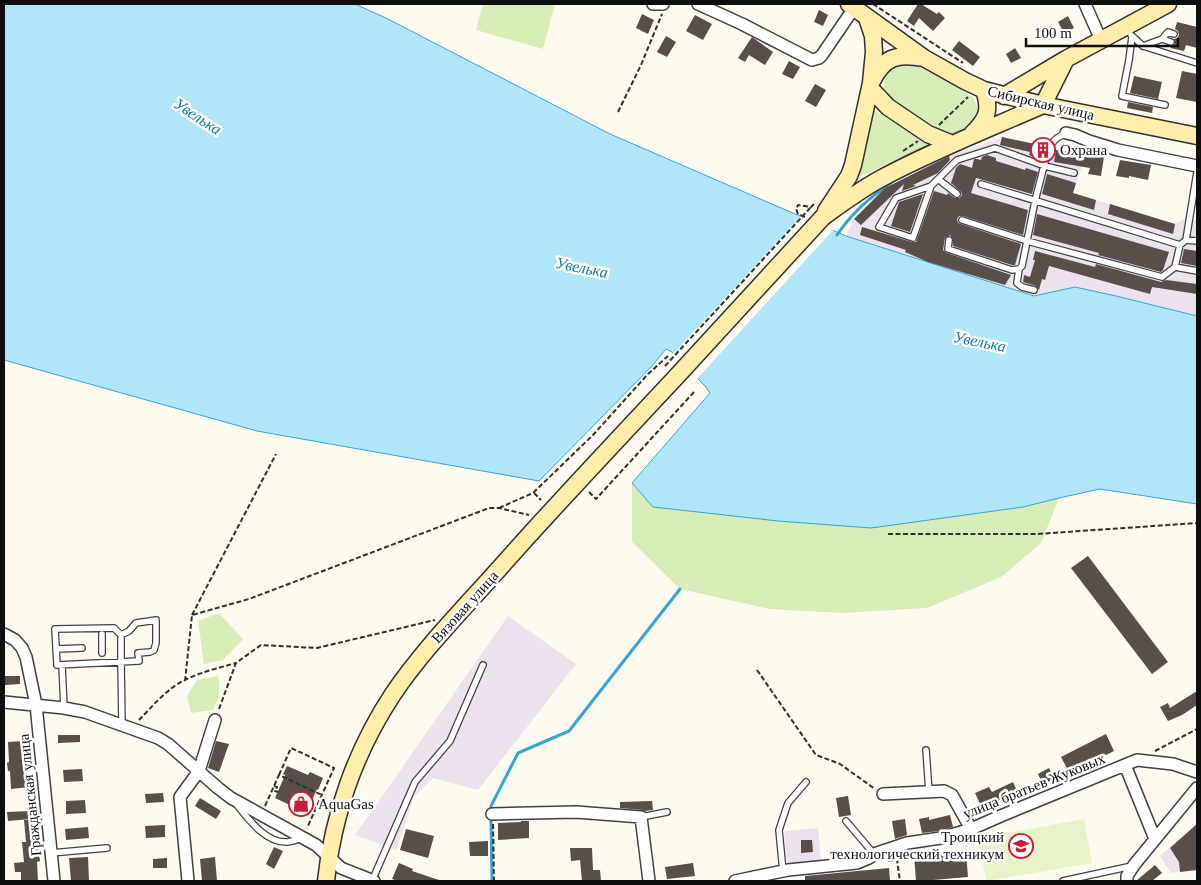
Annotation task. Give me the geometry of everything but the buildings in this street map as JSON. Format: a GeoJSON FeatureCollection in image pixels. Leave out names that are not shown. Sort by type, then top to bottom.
{"type":"FeatureCollection","features":[{"type":"Feature","properties":{"kind":"street"},"geometry":{"type":"LineString","coordinates":[[653,4],[663,8]]}},
{"type":"Feature","properties":{"kind":"street"},"geometry":{"type":"LineString","coordinates":[[698,4],[812,60],[822,55],[851,6]]}},
{"type":"Feature","properties":{"kind":"street"},"geometry":{"type":"LineString","coordinates":[[1085,4],[1100,40]]}},
{"type":"Feature","properties":{"kind":"street"},"geometry":{"type":"LineString","coordinates":[[1004,96],[1100,40],[1129,32],[1168,4]]}},
{"type":"Feature","properties":{"kind":"street","name":"Сибирская улица"},"geometry":{"type":"LineString","coordinates":[[851,6],[870,11],[924,58],[980,88],[1043,105],[1197,136]]}},
{"type":"Feature","properties":{"kind":"street"},"geometry":{"type":"LineString","coordinates":[[817,212],[848,176],[853,165],[871,86],[874,52],[870,11]]}},
{"type":"Feature","properties":{"kind":"street"},"geometry":{"type":"LineString","coordinates":[[871,86],[877,71],[884,63],[891,59],[909,55],[924,58]]}},
{"type":"Feature","properties":{"kind":"street"},"geometry":{"type":"LineString","coordinates":[[817,212],[952,144],[1043,105],[1066,59]]}},
{"type":"Feature","properties":{"kind":"street"},"geometry":{"type":"LineString","coordinates":[[871,86],[888,107],[928,134],[952,144]]}},
{"type":"Feature","properties":{"kind":"street"},"geometry":{"type":"LineString","coordinates":[[968,138],[981,125],[988,111],[987,100],[980,88]]}},
{"type":"Feature","properties":{"kind":"street"},"geometry":{"type":"LineString","coordinates":[[1066,133],[1118,150],[1197,166]]}},
{"type":"Feature","properties":{"kind":"street","name":"Вязовая улица"},"geometry":{"type":"LineString","coordinates":[[326,881],[337,819],[347,786],[373,728],[394,693],[434,642],[671,371],[817,212]]}},
{"type":"Feature","properties":{"kind":"street","name":"Гражданская улица"},"geometry":{"type":"LineString","coordinates":[[4,634],[15,640],[22,648],[26,657],[36,705],[54,881]]}},
{"type":"Feature","properties":{"kind":"street"},"geometry":{"type":"LineString","coordinates":[[4,702],[85,712],[158,738],[168,744],[231,798],[305,832],[341,868],[372,881]]}},
{"type":"Feature","properties":{"kind":"street"},"geometry":{"type":"LineString","coordinates":[[188,881],[180,797],[199,771],[215,720]]}},
{"type":"Feature","properties":{"kind":"street","name":"улица братьев Жуковых"},"geometry":{"type":"LineString","coordinates":[[735,881],[783,872],[857,863],[874,854],[907,843],[941,838],[971,829],[1137,760],[1173,764],[1197,772]]}},
{"type":"Feature","properties":{"kind":"street"},"geometry":{"type":"LineString","coordinates":[[1125,765],[1155,839]]}},
{"type":"Feature","properties":{"kind":"street"},"geometry":{"type":"LineString","coordinates":[[1127,881],[1127,876],[1134,865],[1197,788]]}},
{"type":"Feature","properties":{"kind":"street"},"geometry":{"type":"LineString","coordinates":[[883,794],[944,791],[952,795],[971,829]]}},
{"type":"Feature","properties":{"kind":"street"},"geometry":{"type":"LineString","coordinates":[[492,814],[576,812],[641,817],[649,881]]}},
{"type":"Feature","properties":{"kind":"lane"},"geometry":{"type":"LineString","coordinates":[[1129,32],[1144,46],[1197,64]]}},
{"type":"Feature","properties":{"kind":"lane"},"geometry":{"type":"LineString","coordinates":[[1129,32],[1130,60],[1122,96],[1165,105]]}},
{"type":"Feature","properties":{"kind":"lane"},"geometry":{"type":"LineString","coordinates":[[1144,46],[1162,39],[1168,32],[1174,34]]}},
{"type":"Feature","properties":{"kind":"lane"},"geometry":{"type":"LineString","coordinates":[[1162,39],[1172,42]]}},
{"type":"Feature","properties":{"kind":"lane"},"geometry":{"type":"LineString","coordinates":[[950,240],[948,249],[1012,270],[1022,266],[1035,201],[1049,146],[1066,133]]}},
{"type":"Feature","properties":{"kind":"lane"},"geometry":{"type":"LineString","coordinates":[[931,186],[896,198],[879,227],[913,238],[931,186],[958,160],[995,148],[1045,166],[1074,173]]}},
{"type":"Feature","properties":{"kind":"lane"},"geometry":{"type":"LineString","coordinates":[[962,220],[1027,241],[1162,276],[1175,267],[1180,245],[1186,240],[1197,172]]}},
{"type":"Feature","properties":{"kind":"lane"},"geometry":{"type":"LineString","coordinates":[[938,179],[957,194]]}},
{"type":"Feature","properties":{"kind":"lane"},"geometry":{"type":"LineString","coordinates":[[981,184],[1180,245]]}},
{"type":"Feature","properties":{"kind":"lane"},"geometry":{"type":"LineString","coordinates":[[1186,240],[1197,241]]}},
{"type":"Feature","properties":{"kind":"lane"},"geometry":{"type":"LineString","coordinates":[[1175,267],[1197,271]]}},
{"type":"Feature","properties":{"kind":"lane"},"geometry":{"type":"LineString","coordinates":[[1018,269],[1018,283],[1022,287],[1034,290]]}},
{"type":"Feature","properties":{"kind":"lane"},"geometry":{"type":"LineString","coordinates":[[156,620],[156,643],[154,650],[138,653],[139,661],[57,665],[55,629],[114,628],[122,635],[130,631],[136,623],[156,620]]}},
{"type":"Feature","properties":{"kind":"lane"},"geometry":{"type":"LineString","coordinates":[[102,634],[102,653]]}},
{"type":"Feature","properties":{"kind":"lane"},"geometry":{"type":"LineString","coordinates":[[122,635],[121,662],[126,727]]}},
{"type":"Feature","properties":{"kind":"lane"},"geometry":{"type":"LineString","coordinates":[[56,649],[82,648]]}},
{"type":"Feature","properties":{"kind":"lane"},"geometry":{"type":"LineString","coordinates":[[62,664],[64,708]]}},
{"type":"Feature","properties":{"kind":"lane"},"geometry":{"type":"LineString","coordinates":[[372,881],[415,782],[450,741],[483,665]]}},
{"type":"Feature","properties":{"kind":"lane"},"geometry":{"type":"LineString","coordinates":[[926,750],[929,792]]}},
{"type":"Feature","properties":{"kind":"lane"},"geometry":{"type":"LineString","coordinates":[[783,872],[779,830],[788,802],[806,782]]}},
{"type":"Feature","properties":{"kind":"lane"},"geometry":{"type":"LineString","coordinates":[[231,798],[267,836],[289,843],[305,832]]}},
{"type":"Feature","properties":{"kind":"lane"},"geometry":{"type":"LineString","coordinates":[[641,817],[667,812]]}},
{"type":"Feature","properties":{"kind":"lane"},"geometry":{"type":"LineString","coordinates":[[846,821],[874,854]]}},
{"type":"Feature","properties":{"kind":"lane"},"geometry":{"type":"LineString","coordinates":[[51,853],[107,848]]}},
{"type":"Feature","properties":{"kind":"lane"},"geometry":{"type":"LineString","coordinates":[[1063,881],[1134,865]]}},
{"type":"Feature","properties":{"kind":"path"},"geometry":{"type":"LineString","coordinates":[[618,112],[640,65],[663,8]]}},
{"type":"Feature","properties":{"kind":"path"},"geometry":{"type":"LineString","coordinates":[[870,11],[967,66]]}},
{"type":"Feature","properties":{"kind":"path"},"geometry":{"type":"LineString","coordinates":[[897,156],[928,134],[980,88]]}},
{"type":"Feature","properties":{"kind":"path"},"geometry":{"type":"LineString","coordinates":[[671,371],[817,212]]}},
{"type":"Feature","properties":{"kind":"path"},"geometry":{"type":"LineString","coordinates":[[499,508],[533,493],[593,435],[648,374],[668,356]]}},
{"type":"Feature","properties":{"kind":"path"},"geometry":{"type":"LineString","coordinates":[[589,492],[596,499],[694,392]]}},
{"type":"Feature","properties":{"kind":"path"},"geometry":{"type":"LineString","coordinates":[[185,680],[192,616],[276,454]]}},
{"type":"Feature","properties":{"kind":"path"},"geometry":{"type":"LineString","coordinates":[[533,493],[541,500]]}},
{"type":"Feature","properties":{"kind":"path"},"geometry":{"type":"LineString","coordinates":[[192,616],[249,599],[489,508],[499,508],[528,515]]}},
{"type":"Feature","properties":{"kind":"path"},"geometry":{"type":"LineString","coordinates":[[888,534],[1037,534],[1197,523]]}},
{"type":"Feature","properties":{"kind":"path"},"geometry":{"type":"LineString","coordinates":[[126,727],[167,691],[185,680],[195,675],[236,663],[261,645],[317,648],[437,619]]}},
{"type":"Feature","properties":{"kind":"path"},"geometry":{"type":"LineString","coordinates":[[215,720],[236,663]]}},
{"type":"Feature","properties":{"kind":"path"},"geometry":{"type":"LineString","coordinates":[[757,670],[816,755],[840,764],[883,794]]}},
{"type":"Feature","properties":{"kind":"path"},"geometry":{"type":"LineString","coordinates":[[1137,760],[1197,729]]}},
{"type":"Feature","properties":{"kind":"path"},"geometry":{"type":"LineString","coordinates":[[264,807],[291,748],[334,768],[305,832]]}},
{"type":"Feature","properties":{"kind":"path"},"geometry":{"type":"LineString","coordinates":[[279,775],[322,795]]}},
{"type":"Feature","properties":{"kind":"path"},"geometry":{"type":"LineString","coordinates":[[274,786],[277,787],[275,792],[278,792]]}},
{"type":"Feature","properties":{"kind":"path"},"geometry":{"type":"LineString","coordinates":[[492,814],[494,881]]}},
{"type":"Feature","properties":{"kind":"path"},"geometry":{"type":"LineString","coordinates":[[888,861],[897,860],[900,881]]}},
{"type":"Feature","properties":{"kind":"shaded area"},"geometry":{"type":"Polygon","coordinates":[[[1002,137],[1083,155],[1082,166],[1073,193],[1175,224],[1186,218],[1197,221],[1197,316],[1075,287],[1034,296],[846,236],[854,219],[885,188],[949,156],[1002,137]]]}},
{"type":"Feature","properties":{"kind":"shaded area"},"geometry":{"type":"Polygon","coordinates":[[[508,616],[576,664],[478,790],[433,778],[414,797],[396,850],[355,835],[508,616]]]}},
{"type":"Feature","properties":{"kind":"shaded area"},"geometry":{"type":"Polygon","coordinates":[[[1197,823],[1197,869],[1171,873],[1160,856],[1197,823]]]}},
{"type":"Feature","properties":{"kind":"shaded area"},"geometry":{"type":"Polygon","coordinates":[[[818,828],[821,862],[787,865],[784,831],[818,828]]]}},
{"type":"Feature","properties":{"kind":"green space"},"geometry":{"type":"Polygon","coordinates":[[[483,4],[555,4],[543,49],[476,30],[483,4]]]}},
{"type":"Feature","properties":{"kind":"green space"},"geometry":{"type":"Polygon","coordinates":[[[911,60],[973,97],[977,106],[978,117],[963,133],[952,134],[941,130],[887,97],[884,83],[887,69],[911,60]]]}},
{"type":"Feature","properties":{"kind":"green space"},"geometry":{"type":"Polygon","coordinates":[[[872,109],[930,144],[859,177],[872,109]]]}},
{"type":"Feature","properties":{"kind":"green space"},"geometry":{"type":"Polygon","coordinates":[[[632,483],[653,507],[778,521],[871,528],[1023,507],[1059,498],[1041,543],[1001,577],[927,608],[842,613],[770,609],[680,589],[632,542],[632,483]]]}},
{"type":"Feature","properties":{"kind":"green space"},"geometry":{"type":"Polygon","coordinates":[[[219,613],[243,639],[223,660],[204,664],[198,621],[219,613]]]}},
{"type":"Feature","properties":{"kind":"green space"},"geometry":{"type":"Polygon","coordinates":[[[218,676],[219,693],[213,710],[191,713],[187,696],[197,680],[218,676]]]}},
{"type":"Feature","properties":{"kind":"green space"},"geometry":{"type":"Polygon","coordinates":[[[1084,819],[1092,863],[986,881],[978,838],[1084,819]]]}},
{"type":"Feature","properties":{"kind":"water","name":"Увелька"},"geometry":{"type":"Polygon","coordinates":[[[4,4],[355,4],[388,19],[610,134],[846,236],[1034,296],[1075,287],[1197,316],[1197,504],[1100,489],[1023,507],[871,528],[778,521],[653,507],[632,483],[710,393],[672,352],[666,349],[651,367],[539,481],[257,431],[4,360],[4,4]]]}},
{"type":"Feature","properties":{"kind":"pier"},"geometry":{"type":"Polygon","coordinates":[[[802,215],[834,229],[696,380],[672,355],[802,215]]]}},
{"type":"Feature","properties":{"kind":"waterway"},"geometry":{"type":"LineString","coordinates":[[837,235],[861,206],[891,183],[889,181]]}},
{"type":"Feature","properties":{"kind":"waterway"},"geometry":{"type":"LineString","coordinates":[[491,811],[491,806],[518,753],[569,731],[680,589]]}},
{"type":"Feature","properties":{"kind":"waterway"},"geometry":{"type":"LineString","coordinates":[[491,817],[492,881]]}},
{"type":"Feature","properties":{"kind":"place","name":"Охрана"},"geometry":{"type":"Point","coordinates":[1043,150]}},
{"type":"Feature","properties":{"kind":"place","name":"AquaGas"},"geometry":{"type":"Point","coordinates":[301,804]}},
{"type":"Feature","properties":{"kind":"place","name":"Троицкий технологический техникум"},"geometry":{"type":"Point","coordinates":[1021,846]}}]}
